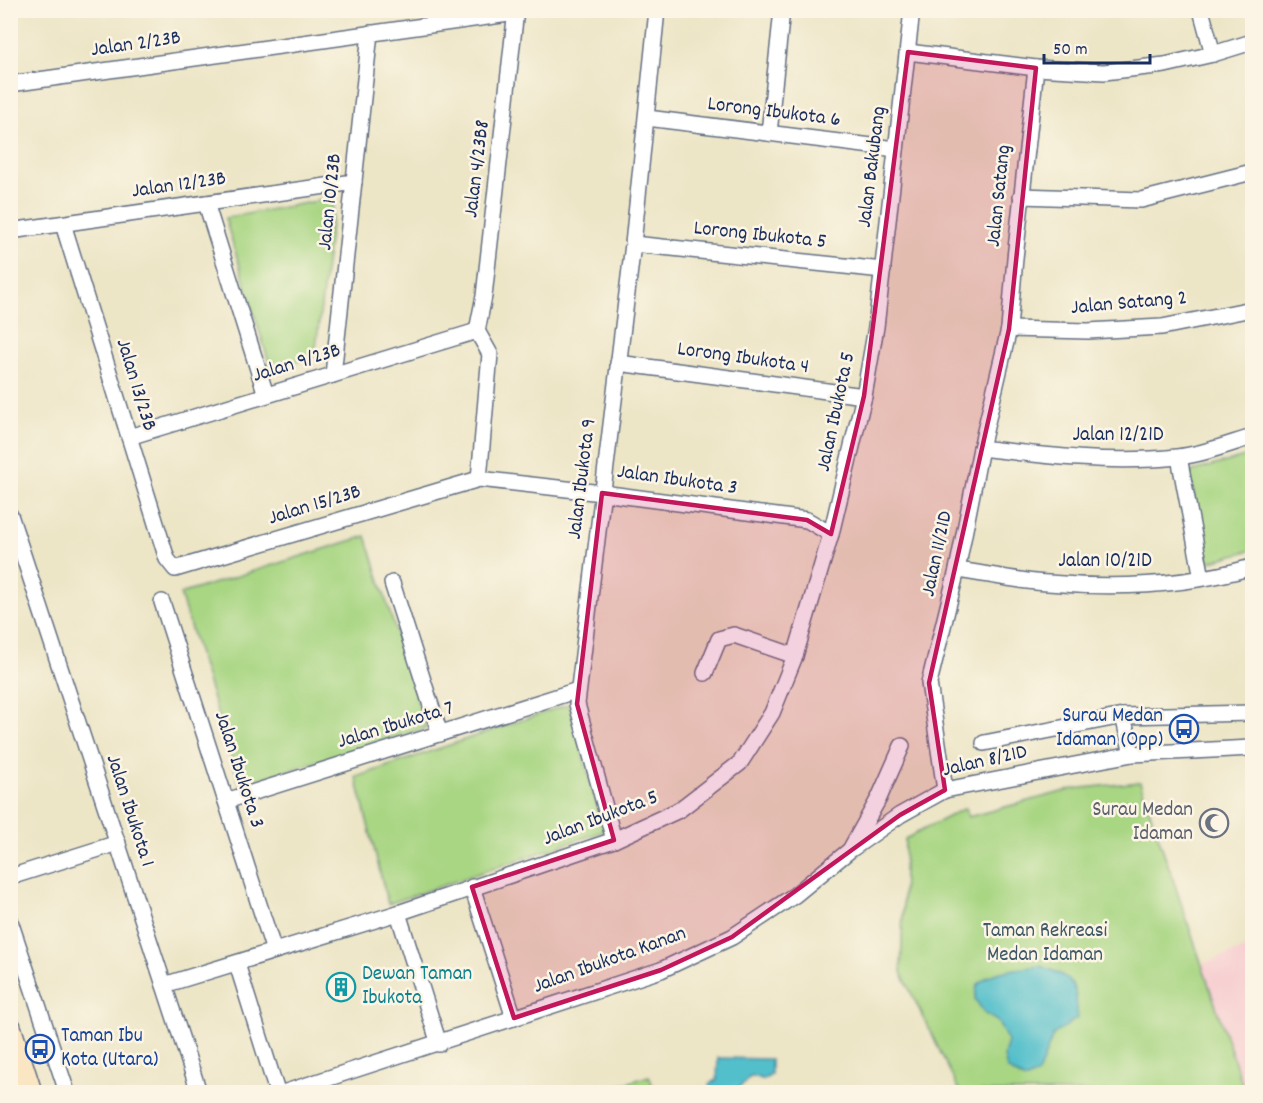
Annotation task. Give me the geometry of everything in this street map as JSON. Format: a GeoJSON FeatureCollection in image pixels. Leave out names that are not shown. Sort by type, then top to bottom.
{"type":"FeatureCollection","features":[{"type":"Feature","properties":{"kind":"main road"},"geometry":{"type":"LineString","coordinates":[[10,1027],[31,1092]]}},
{"type":"Feature","properties":{"kind":"main road"},"geometry":{"type":"LineString","coordinates":[[10,1086],[13,1092]]}},
{"type":"Feature","properties":{"kind":"street","name":"Jalan Ibukota 9"},"geometry":{"type":"LineString","coordinates":[[614,840],[577,704],[633,244],[657,10]]}},
{"type":"Feature","properties":{"kind":"street"},"geometry":{"type":"LineString","coordinates":[[769,133],[782,10]]}},
{"type":"Feature","properties":{"kind":"street","name":"Jalan Bakubang"},"geometry":{"type":"LineString","coordinates":[[876,327],[912,10]]}},
{"type":"Feature","properties":{"kind":"street"},"geometry":{"type":"LineString","coordinates":[[1201,10],[1213,54]]}},
{"type":"Feature","properties":{"kind":"street","name":"Jalan 2/23B"},"geometry":{"type":"LineString","coordinates":[[10,84],[516,12]]}},
{"type":"Feature","properties":{"kind":"street","name":"Jalan 4/23B8"},"geometry":{"type":"LineString","coordinates":[[477,331],[484,296],[516,12]]}},
{"type":"Feature","properties":{"kind":"street","name":"Jalan 10/23B"},"geometry":{"type":"LineString","coordinates":[[333,375],[370,33]]}},
{"type":"Feature","properties":{"kind":"street"},"geometry":{"type":"LineString","coordinates":[[908,52],[1036,68],[1104,72],[1165,65],[1252,42]]}},
{"type":"Feature","properties":{"kind":"street","name":"Jalan Satang"},"geometry":{"type":"LineString","coordinates":[[1009,329],[1036,68]]}},
{"type":"Feature","properties":{"kind":"street","name":"Lorong Ibukota 6"},"geometry":{"type":"LineString","coordinates":[[647,118],[896,149]]}},
{"type":"Feature","properties":{"kind":"street"},"geometry":{"type":"LineString","coordinates":[[1021,196],[1141,200],[1252,172]]}},
{"type":"Feature","properties":{"kind":"street","name":"Jalan 12/23B"},"geometry":{"type":"LineString","coordinates":[[10,231],[354,182]]}},
{"type":"Feature","properties":{"kind":"street"},"geometry":{"type":"LineString","coordinates":[[206,203],[266,395]]}},
{"type":"Feature","properties":{"kind":"street","name":"Jalan 13/23B"},"geometry":{"type":"LineString","coordinates":[[63,224],[167,559]]}},
{"type":"Feature","properties":{"kind":"street","name":"Lorong Ibukota 5"},"geometry":{"type":"LineString","coordinates":[[633,244],[883,270]]}},
{"type":"Feature","properties":{"kind":"street","name":"Jalan Satang 2"},"geometry":{"type":"LineString","coordinates":[[1009,329],[1088,331],[1162,327],[1252,309]]}},
{"type":"Feature","properties":{"kind":"street","name":"Jalan Ibukota 5"},"geometry":{"type":"LineString","coordinates":[[164,985],[398,913],[614,840],[679,810],[740,763],[772,713],[795,656],[831,534],[864,396],[876,327]]}},
{"type":"Feature","properties":{"kind":"street","name":"Jalan 11/21D"},"geometry":{"type":"LineString","coordinates":[[945,790],[929,683],[957,570],[981,448],[1009,329]]}},
{"type":"Feature","properties":{"kind":"street"},"geometry":{"type":"LineString","coordinates":[[477,331],[490,354],[479,479]]}},
{"type":"Feature","properties":{"kind":"street","name":"Jalan 9/23B"},"geometry":{"type":"LineString","coordinates":[[129,437],[477,331]]}},
{"type":"Feature","properties":{"kind":"street","name":"Lorong Ibukota 4"},"geometry":{"type":"LineString","coordinates":[[618,363],[864,396]]}},
{"type":"Feature","properties":{"kind":"street","name":"Jalan 12/21D"},"geometry":{"type":"LineString","coordinates":[[981,448],[1052,457],[1113,460],[1179,457],[1252,437]]}},
{"type":"Feature","properties":{"kind":"street"},"geometry":{"type":"LineString","coordinates":[[1179,457],[1202,578]]}},
{"type":"Feature","properties":{"kind":"street","name":"Jalan Ibukota 3"},"geometry":{"type":"LineString","coordinates":[[479,479],[807,520],[831,534]]}},
{"type":"Feature","properties":{"kind":"street","name":"Jalan 15/23B"},"geometry":{"type":"LineString","coordinates":[[167,559],[175,569],[185,567],[479,479]]}},
{"type":"Feature","properties":{"kind":"street","name":"Jalan Ibukota 1"},"geometry":{"type":"LineString","coordinates":[[10,515],[199,1092]]}},
{"type":"Feature","properties":{"kind":"street","name":"Jalan 10/21D"},"geometry":{"type":"LineString","coordinates":[[957,570],[1047,583],[1129,586],[1202,578],[1252,567]]}},
{"type":"Feature","properties":{"kind":"street"},"geometry":{"type":"LineString","coordinates":[[392,583],[440,734]]}},
{"type":"Feature","properties":{"kind":"street","name":"Jalan Ibukota 3"},"geometry":{"type":"LineString","coordinates":[[162,602],[274,951]]}},
{"type":"Feature","properties":{"kind":"street"},"geometry":{"type":"LineString","coordinates":[[705,673],[719,639],[734,634],[795,656]]}},
{"type":"Feature","properties":{"kind":"street","name":"Jalan Ibukota 7"},"geometry":{"type":"LineString","coordinates":[[226,801],[578,690]]}},
{"type":"Feature","properties":{"kind":"street"},"geometry":{"type":"LineString","coordinates":[[984,743],[1120,717],[1252,712]]}},
{"type":"Feature","properties":{"kind":"street"},"geometry":{"type":"LineString","coordinates":[[1120,717],[1129,754]]}},
{"type":"Feature","properties":{"kind":"street","name":"Jalan Ibukota Kanan"},"geometry":{"type":"LineString","coordinates":[[286,1092],[661,970],[732,937],[795,895],[850,850],[879,798],[902,746]]}},
{"type":"Feature","properties":{"kind":"street","name":"Jalan 8/21D"},"geometry":{"type":"LineString","coordinates":[[850,850],[900,815],[945,790],[1129,754],[1252,748]]}},
{"type":"Feature","properties":{"kind":"street"},"geometry":{"type":"LineString","coordinates":[[10,877],[117,843]]}},
{"type":"Feature","properties":{"kind":"street"},"geometry":{"type":"LineString","coordinates":[[472,887],[514,1018]]}},
{"type":"Feature","properties":{"kind":"street"},"geometry":{"type":"LineString","coordinates":[[398,913],[439,1044]]}},
{"type":"Feature","properties":{"kind":"street"},"geometry":{"type":"LineString","coordinates":[[10,921],[67,1092]]}},
{"type":"Feature","properties":{"kind":"street"},"geometry":{"type":"LineString","coordinates":[[237,964],[277,1092]]}},
{"type":"Feature","properties":{"kind":"highlighted area"},"geometry":{"type":"Polygon","coordinates":[[[908,52],[1036,68],[1009,329],[929,683],[945,790],[900,815],[732,937],[661,970],[514,1018],[472,887],[614,840],[577,704],[602,493],[807,520],[831,534],[864,396],[908,52]]]}},
{"type":"Feature","properties":{"kind":"shaded area"},"geometry":{"type":"Polygon","coordinates":[[[1252,946],[1252,1092],[1245,1092],[1201,964],[1252,946]]]}},
{"type":"Feature","properties":{"kind":"green space"},"geometry":{"type":"Polygon","coordinates":[[[334,198],[315,356],[271,369],[225,218],[334,198]]]}},
{"type":"Feature","properties":{"kind":"green space"},"geometry":{"type":"Polygon","coordinates":[[[1252,455],[1252,550],[1208,562],[1189,472],[1252,455]]]}},
{"type":"Feature","properties":{"kind":"green space"},"geometry":{"type":"Polygon","coordinates":[[[366,536],[426,728],[240,785],[180,594],[366,536]]]}},
{"type":"Feature","properties":{"kind":"green space"},"geometry":{"type":"Polygon","coordinates":[[[569,704],[604,831],[388,904],[356,777],[569,704]]]}},
{"type":"Feature","properties":{"kind":"green space","name":"Taman Rekreasi Medan Idaman"},"geometry":{"type":"Polygon","coordinates":[[[1140,782],[1245,1092],[960,1092],[901,972],[905,839],[965,808],[968,817],[1073,789],[1140,782]]]}},
{"type":"Feature","properties":{"kind":"green space"},"geometry":{"type":"Polygon","coordinates":[[[649,1076],[655,1092],[600,1092],[649,1076]]]}},
{"type":"Feature","properties":{"kind":"water"},"geometry":{"type":"Polygon","coordinates":[[[1041,966],[1060,974],[1071,983],[1076,996],[1077,1018],[1053,1035],[1038,1074],[1025,1080],[1007,1069],[1004,1056],[1008,1041],[997,1021],[985,1014],[975,999],[976,990],[983,980],[998,973],[1041,966]]]}},
{"type":"Feature","properties":{"kind":"water"},"geometry":{"type":"Polygon","coordinates":[[[718,1058],[771,1059],[771,1075],[763,1080],[750,1077],[738,1089],[710,1092],[708,1089],[711,1083],[717,1080],[718,1058]]]}},
{"type":"Feature","properties":{"kind":"place","name":"Surau Medan Idaman (Opp)"},"geometry":{"type":"Point","coordinates":[1184,729]}},
{"type":"Feature","properties":{"kind":"place","name":"Surau Medan Idaman"},"geometry":{"type":"Point","coordinates":[1214,823]}},
{"type":"Feature","properties":{"kind":"place","name":"Dewan Taman Ibukota"},"geometry":{"type":"Point","coordinates":[341,987]}},
{"type":"Feature","properties":{"kind":"place","name":"Taman Ibu Kota (Utara)"},"geometry":{"type":"Point","coordinates":[40,1049]}}]}
